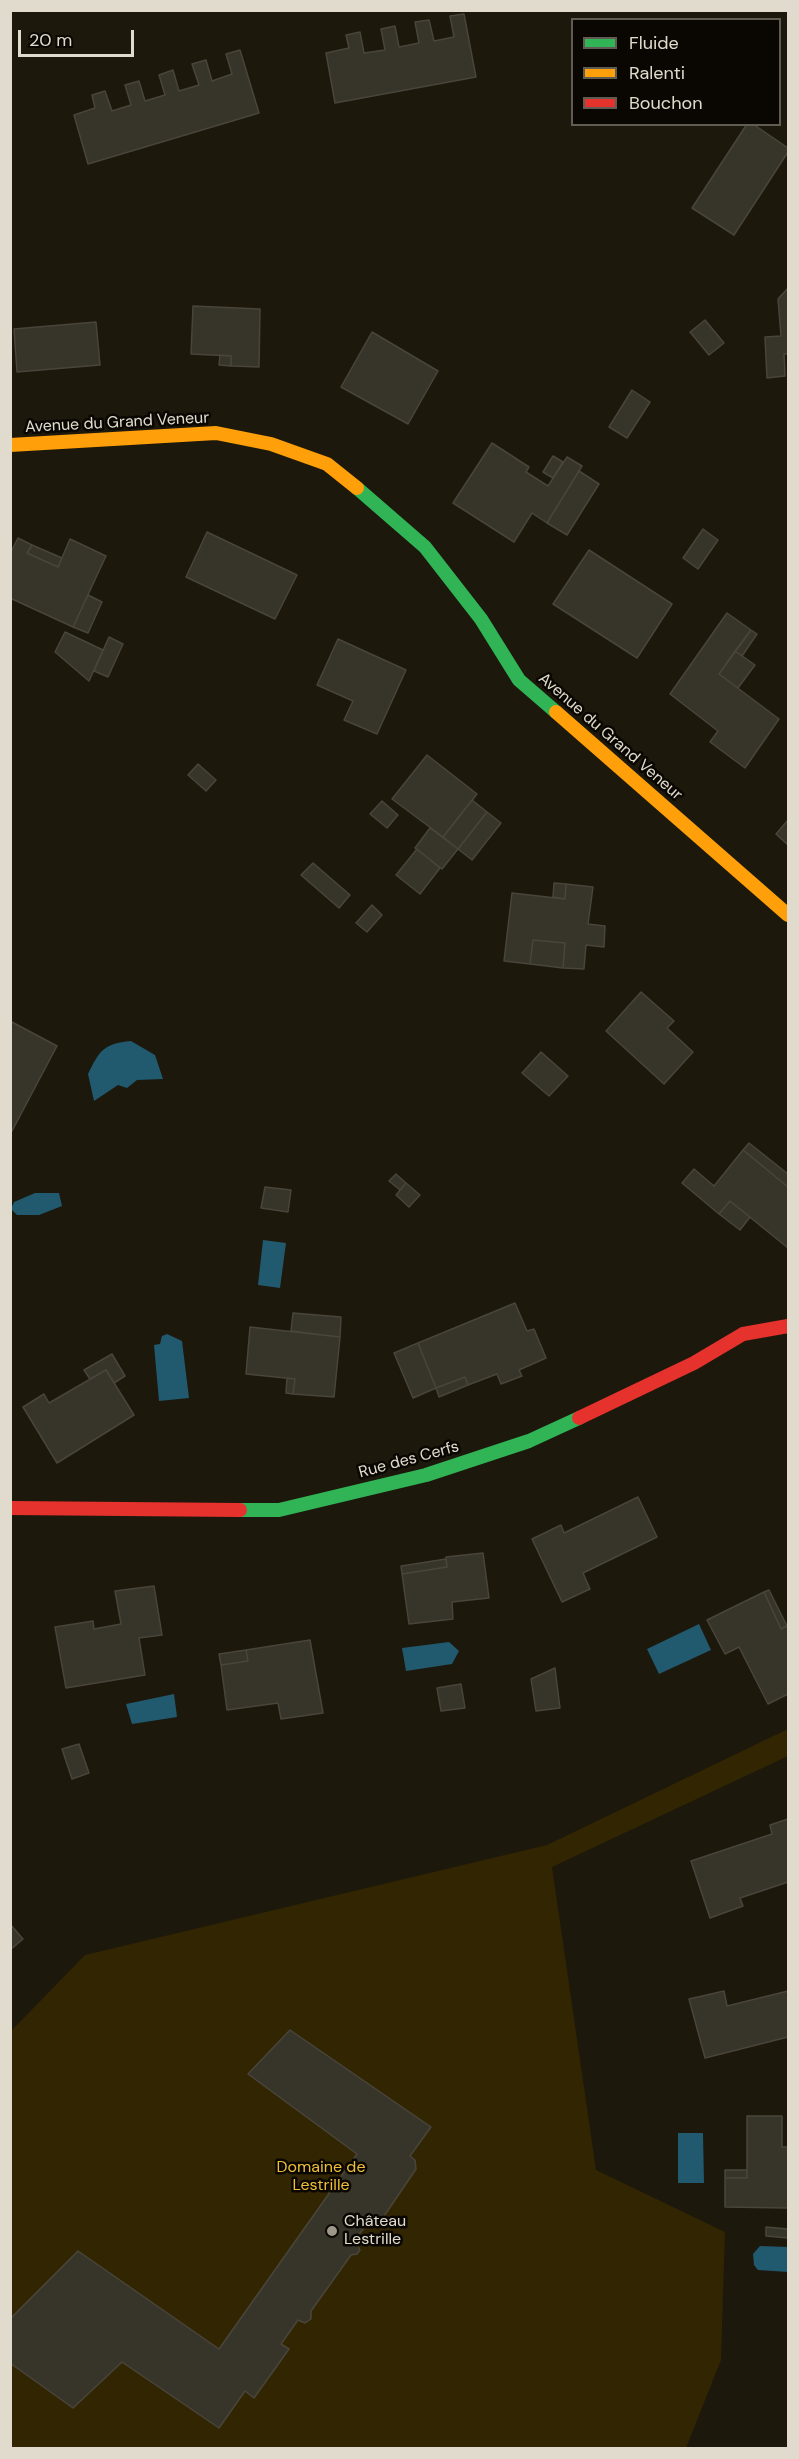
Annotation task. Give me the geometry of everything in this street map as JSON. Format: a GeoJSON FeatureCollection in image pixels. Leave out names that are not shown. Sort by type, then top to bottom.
{"type":"FeatureCollection","features":[{"type":"Feature","properties":{"kind":"street","name":"Avenue du Grand Veneur"},"geometry":{"type":"LineString","coordinates":[[10,445],[216,433],[271,444],[327,464],[380,505],[425,547],[481,619],[519,680],[789,915]]}},
{"type":"Feature","properties":{"kind":"street","name":"Rue des Cerfs"},"geometry":{"type":"LineString","coordinates":[[10,1508],[279,1510],[426,1475],[530,1441],[694,1363],[743,1334],[789,1326]]}},
{"type":"Feature","properties":{"kind":"green space","name":"Domaine de Lestrille"},"geometry":{"type":"Polygon","coordinates":[[[788,1729],[788,1756],[552,1867],[596,2170],[725,2232],[721,2360],[686,2448],[11,2448],[11,2031],[85,1955],[547,1845],[788,1729]]]}},
{"type":"Feature","properties":{"kind":"water"},"geometry":{"type":"Polygon","coordinates":[[[131,1041],[155,1055],[163,1079],[137,1080],[127,1088],[118,1085],[94,1101],[88,1074],[99,1054],[108,1046],[131,1041]]]}},
{"type":"Feature","properties":{"kind":"water"},"geometry":{"type":"Polygon","coordinates":[[[35,1193],[59,1193],[62,1206],[39,1215],[17,1215],[11,1209],[14,1202],[35,1193]]]}},
{"type":"Feature","properties":{"kind":"water"},"geometry":{"type":"Polygon","coordinates":[[[263,1240],[286,1243],[280,1288],[258,1285],[263,1240]]]}},
{"type":"Feature","properties":{"kind":"water"},"geometry":{"type":"Polygon","coordinates":[[[167,1334],[182,1341],[189,1398],[159,1401],[154,1345],[160,1344],[162,1336],[167,1334]]]}},
{"type":"Feature","properties":{"kind":"water"},"geometry":{"type":"Polygon","coordinates":[[[699,1624],[711,1650],[659,1674],[647,1649],[699,1624]]]}},
{"type":"Feature","properties":{"kind":"water"},"geometry":{"type":"Polygon","coordinates":[[[449,1642],[459,1651],[452,1664],[406,1671],[402,1648],[449,1642]]]}},
{"type":"Feature","properties":{"kind":"water"},"geometry":{"type":"Polygon","coordinates":[[[174,1694],[177,1717],[132,1724],[126,1704],[174,1694]]]}},
{"type":"Feature","properties":{"kind":"water"},"geometry":{"type":"Polygon","coordinates":[[[678,2133],[703,2133],[704,2183],[678,2183],[678,2133]]]}},
{"type":"Feature","properties":{"kind":"water"},"geometry":{"type":"Polygon","coordinates":[[[760,2246],[788,2247],[788,2272],[758,2270],[754,2265],[753,2254],[760,2246]]]}},
{"type":"Feature","properties":{"kind":"building"},"geometry":{"type":"Polygon","coordinates":[[[464,14],[476,77],[335,103],[326,53],[349,48],[346,35],[360,32],[364,53],[385,50],[381,29],[395,26],[399,47],[419,43],[415,22],[429,20],[434,41],[454,37],[450,16],[464,14]]]}},
{"type":"Feature","properties":{"kind":"building"},"geometry":{"type":"Polygon","coordinates":[[[240,50],[259,113],[88,164],[74,115],[95,108],[92,95],[105,91],[112,111],[131,105],[125,85],[139,81],[145,101],[165,95],[159,75],[173,70],[179,91],[199,85],[192,64],[206,60],[212,81],[232,74],[226,54],[240,50]]]}},
{"type":"Feature","properties":{"kind":"building"},"geometry":{"type":"Polygon","coordinates":[[[746,126],[756,126],[788,148],[788,152],[734,235],[692,208],[746,126]]]}},
{"type":"Feature","properties":{"kind":"building"},"geometry":{"type":"Polygon","coordinates":[[[788,288],[788,354],[784,354],[785,376],[767,378],[765,337],[781,336],[778,299],[788,288]]]}},
{"type":"Feature","properties":{"kind":"building"},"geometry":{"type":"Polygon","coordinates":[[[193,306],[260,309],[259,367],[231,366],[231,356],[191,354],[193,306]]]}},
{"type":"Feature","properties":{"kind":"building"},"geometry":{"type":"Polygon","coordinates":[[[705,320],[724,343],[709,355],[690,332],[705,320]]]}},
{"type":"Feature","properties":{"kind":"building"},"geometry":{"type":"Polygon","coordinates":[[[96,322],[100,365],[17,372],[14,329],[96,322]]]}},
{"type":"Feature","properties":{"kind":"building"},"geometry":{"type":"Polygon","coordinates":[[[372,332],[438,371],[408,424],[341,387],[372,332]]]}},
{"type":"Feature","properties":{"kind":"building"},"geometry":{"type":"Polygon","coordinates":[[[220,355],[231,356],[231,366],[219,365],[220,355]]]}},
{"type":"Feature","properties":{"kind":"building"},"geometry":{"type":"Polygon","coordinates":[[[632,390],[650,402],[627,438],[609,427],[632,390]]]}},
{"type":"Feature","properties":{"kind":"building"},"geometry":{"type":"Polygon","coordinates":[[[492,443],[529,467],[526,472],[548,486],[567,457],[582,466],[547,523],[532,513],[514,542],[453,503],[492,443]]]}},
{"type":"Feature","properties":{"kind":"building"},"geometry":{"type":"Polygon","coordinates":[[[553,456],[563,462],[553,478],[543,472],[553,456]]]}},
{"type":"Feature","properties":{"kind":"building"},"geometry":{"type":"Polygon","coordinates":[[[579,471],[599,484],[567,535],[547,523],[579,471]]]}},
{"type":"Feature","properties":{"kind":"building"},"geometry":{"type":"Polygon","coordinates":[[[703,529],[718,540],[698,569],[683,558],[703,529]]]}},
{"type":"Feature","properties":{"kind":"building"},"geometry":{"type":"Polygon","coordinates":[[[207,532],[297,575],[275,619],[186,577],[207,532]]]}},
{"type":"Feature","properties":{"kind":"building"},"geometry":{"type":"Polygon","coordinates":[[[18,538],[32,545],[27,553],[58,567],[70,539],[106,556],[73,627],[10,598],[10,554],[18,538]]]}},
{"type":"Feature","properties":{"kind":"building"},"geometry":{"type":"Polygon","coordinates":[[[32,545],[62,558],[58,567],[27,553],[32,545]]]}},
{"type":"Feature","properties":{"kind":"building"},"geometry":{"type":"Polygon","coordinates":[[[589,550],[672,604],[637,658],[553,604],[589,550]]]}},
{"type":"Feature","properties":{"kind":"building"},"geometry":{"type":"Polygon","coordinates":[[[88,595],[102,602],[88,633],[73,627],[88,595]]]}},
{"type":"Feature","properties":{"kind":"building"},"geometry":{"type":"Polygon","coordinates":[[[727,613],[751,630],[719,674],[779,719],[745,768],[710,742],[718,731],[670,694],[727,613]]]}},
{"type":"Feature","properties":{"kind":"building"},"geometry":{"type":"Polygon","coordinates":[[[751,630],[757,634],[742,656],[735,651],[751,630]]]}},
{"type":"Feature","properties":{"kind":"building"},"geometry":{"type":"Polygon","coordinates":[[[65,632],[103,650],[89,681],[55,652],[65,632]]]}},
{"type":"Feature","properties":{"kind":"building"},"geometry":{"type":"Polygon","coordinates":[[[109,637],[123,644],[108,677],[94,671],[109,637]]]}},
{"type":"Feature","properties":{"kind":"building"},"geometry":{"type":"Polygon","coordinates":[[[338,639],[406,670],[377,734],[344,720],[353,701],[317,685],[338,639]]]}},
{"type":"Feature","properties":{"kind":"building"},"geometry":{"type":"Polygon","coordinates":[[[735,651],[755,665],[738,688],[719,674],[735,651]]]}},
{"type":"Feature","properties":{"kind":"building"},"geometry":{"type":"Polygon","coordinates":[[[427,755],[477,794],[443,837],[392,799],[427,755]]]}},
{"type":"Feature","properties":{"kind":"building"},"geometry":{"type":"Polygon","coordinates":[[[198,764],[216,780],[206,791],[188,775],[198,764]]]}},
{"type":"Feature","properties":{"kind":"building"},"geometry":{"type":"Polygon","coordinates":[[[472,800],[487,812],[458,849],[443,837],[472,800]]]}},
{"type":"Feature","properties":{"kind":"building"},"geometry":{"type":"Polygon","coordinates":[[[382,801],[398,815],[387,828],[370,814],[382,801]]]}},
{"type":"Feature","properties":{"kind":"building"},"geometry":{"type":"Polygon","coordinates":[[[487,812],[501,823],[472,860],[458,849],[487,812]]]}},
{"type":"Feature","properties":{"kind":"building"},"geometry":{"type":"Polygon","coordinates":[[[788,820],[788,845],[776,834],[788,820]]]}},
{"type":"Feature","properties":{"kind":"building"},"geometry":{"type":"Polygon","coordinates":[[[430,828],[458,849],[442,869],[415,848],[430,828]]]}},
{"type":"Feature","properties":{"kind":"building"},"geometry":{"type":"Polygon","coordinates":[[[417,849],[440,868],[420,894],[396,875],[417,849]]]}},
{"type":"Feature","properties":{"kind":"building"},"geometry":{"type":"Polygon","coordinates":[[[313,863],[350,895],[339,908],[301,875],[313,863]]]}},
{"type":"Feature","properties":{"kind":"building"},"geometry":{"type":"Polygon","coordinates":[[[554,883],[566,884],[565,899],[553,897],[554,883]]]}},
{"type":"Feature","properties":{"kind":"building"},"geometry":{"type":"Polygon","coordinates":[[[566,884],[593,887],[588,924],[605,926],[604,947],[586,945],[584,969],[563,968],[565,943],[533,940],[530,964],[504,961],[512,893],[565,899],[566,884]]]}},
{"type":"Feature","properties":{"kind":"building"},"geometry":{"type":"Polygon","coordinates":[[[372,905],[382,915],[367,932],[356,923],[372,905]]]}},
{"type":"Feature","properties":{"kind":"building"},"geometry":{"type":"Polygon","coordinates":[[[533,940],[565,943],[563,968],[530,964],[533,940]]]}},
{"type":"Feature","properties":{"kind":"building"},"geometry":{"type":"Polygon","coordinates":[[[641,992],[674,1021],[667,1028],[693,1052],[664,1084],[606,1031],[641,992]]]}},
{"type":"Feature","properties":{"kind":"building"},"geometry":{"type":"Polygon","coordinates":[[[10,1021],[57,1046],[12,1131],[10,1130],[10,1021]]]}},
{"type":"Feature","properties":{"kind":"building"},"geometry":{"type":"Polygon","coordinates":[[[541,1052],[568,1076],[549,1096],[522,1073],[541,1052]]]}},
{"type":"Feature","properties":{"kind":"building"},"geometry":{"type":"Polygon","coordinates":[[[749,1143],[788,1174],[788,1187],[743,1150],[749,1143]]]}},
{"type":"Feature","properties":{"kind":"building"},"geometry":{"type":"Polygon","coordinates":[[[743,1150],[788,1187],[788,1248],[730,1201],[719,1214],[682,1183],[694,1169],[714,1186],[743,1150]]]}},
{"type":"Feature","properties":{"kind":"building"},"geometry":{"type":"Polygon","coordinates":[[[396,1174],[406,1183],[400,1190],[389,1181],[396,1174]]]}},
{"type":"Feature","properties":{"kind":"building"},"geometry":{"type":"Polygon","coordinates":[[[406,1183],[420,1195],[409,1207],[396,1195],[406,1183]]]}},
{"type":"Feature","properties":{"kind":"building"},"geometry":{"type":"Polygon","coordinates":[[[265,1187],[291,1190],[288,1212],[261,1208],[265,1187]]]}},
{"type":"Feature","properties":{"kind":"building"},"geometry":{"type":"Polygon","coordinates":[[[730,1201],[750,1217],[740,1230],[719,1214],[730,1201]]]}},
{"type":"Feature","properties":{"kind":"building"},"geometry":{"type":"Polygon","coordinates":[[[515,1303],[527,1331],[534,1329],[546,1358],[519,1370],[522,1376],[501,1384],[497,1374],[468,1385],[465,1377],[436,1388],[418,1343],[515,1303]]]}},
{"type":"Feature","properties":{"kind":"building"},"geometry":{"type":"Polygon","coordinates":[[[293,1313],[341,1317],[340,1337],[291,1331],[293,1313]]]}},
{"type":"Feature","properties":{"kind":"building"},"geometry":{"type":"Polygon","coordinates":[[[250,1327],[340,1337],[334,1397],[293,1394],[295,1379],[246,1374],[250,1327]]]}},
{"type":"Feature","properties":{"kind":"building"},"geometry":{"type":"Polygon","coordinates":[[[418,1343],[436,1388],[413,1398],[394,1353],[418,1343]]]}},
{"type":"Feature","properties":{"kind":"building"},"geometry":{"type":"Polygon","coordinates":[[[112,1354],[125,1376],[114,1383],[106,1370],[90,1379],[84,1370],[112,1354]]]}},
{"type":"Feature","properties":{"kind":"building"},"geometry":{"type":"Polygon","coordinates":[[[106,1370],[134,1415],[57,1463],[23,1407],[44,1394],[49,1403],[106,1370]]]}},
{"type":"Feature","properties":{"kind":"building"},"geometry":{"type":"Polygon","coordinates":[[[465,1377],[468,1385],[439,1397],[436,1388],[465,1377]]]}},
{"type":"Feature","properties":{"kind":"building"},"geometry":{"type":"Polygon","coordinates":[[[287,1378],[295,1379],[293,1394],[286,1393],[287,1378]]]}},
{"type":"Feature","properties":{"kind":"building"},"geometry":{"type":"Polygon","coordinates":[[[638,1497],[657,1537],[583,1573],[590,1589],[562,1602],[532,1539],[561,1525],[564,1533],[638,1497]]]}},
{"type":"Feature","properties":{"kind":"building"},"geometry":{"type":"Polygon","coordinates":[[[483,1553],[489,1598],[452,1602],[453,1619],[409,1624],[402,1574],[447,1567],[446,1557],[483,1553]]]}},
{"type":"Feature","properties":{"kind":"building"},"geometry":{"type":"Polygon","coordinates":[[[446,1559],[447,1567],[402,1574],[401,1566],[446,1559]]]}},
{"type":"Feature","properties":{"kind":"building"},"geometry":{"type":"Polygon","coordinates":[[[154,1586],[162,1635],[139,1638],[145,1675],[66,1688],[55,1627],[93,1621],[94,1629],[121,1624],[115,1591],[154,1586]]]}},
{"type":"Feature","properties":{"kind":"building"},"geometry":{"type":"Polygon","coordinates":[[[769,1590],[787,1626],[781,1629],[764,1592],[769,1590]]]}},
{"type":"Feature","properties":{"kind":"building"},"geometry":{"type":"Polygon","coordinates":[[[764,1592],[781,1629],[787,1626],[788,1629],[788,1694],[768,1704],[739,1647],[725,1654],[707,1620],[764,1592]]]}},
{"type":"Feature","properties":{"kind":"building"},"geometry":{"type":"Polygon","coordinates":[[[310,1640],[323,1713],[281,1719],[278,1703],[227,1710],[221,1665],[248,1661],[246,1650],[310,1640]]]}},
{"type":"Feature","properties":{"kind":"building"},"geometry":{"type":"Polygon","coordinates":[[[246,1650],[248,1661],[221,1665],[219,1654],[246,1650]]]}},
{"type":"Feature","properties":{"kind":"building"},"geometry":{"type":"Polygon","coordinates":[[[555,1668],[560,1708],[536,1711],[531,1679],[555,1668]]]}},
{"type":"Feature","properties":{"kind":"building"},"geometry":{"type":"Polygon","coordinates":[[[461,1684],[465,1708],[441,1711],[437,1688],[461,1684]]]}},
{"type":"Feature","properties":{"kind":"building"},"geometry":{"type":"Polygon","coordinates":[[[79,1744],[89,1773],[72,1779],[62,1749],[79,1744]]]}},
{"type":"Feature","properties":{"kind":"building"},"geometry":{"type":"Polygon","coordinates":[[[788,1819],[788,1882],[740,1898],[743,1906],[710,1918],[691,1861],[772,1834],[770,1825],[788,1819]]]}},
{"type":"Feature","properties":{"kind":"building"},"geometry":{"type":"Polygon","coordinates":[[[10,1924],[23,1939],[10,1950],[10,1924]]]}},
{"type":"Feature","properties":{"kind":"building"},"geometry":{"type":"Polygon","coordinates":[[[724,1991],[727,2006],[788,1991],[788,2037],[705,2058],[689,1999],[724,1991]]]}},
{"type":"Feature","properties":{"kind":"building","name":"Château Lestrille"},"geometry":{"type":"Polygon","coordinates":[[[290,2030],[431,2127],[410,2156],[415,2160],[416,2169],[380,2222],[372,2217],[355,2240],[360,2250],[357,2254],[351,2255],[311,2311],[311,2319],[305,2323],[298,2320],[281,2344],[289,2349],[254,2398],[245,2391],[219,2428],[122,2362],[73,2408],[10,2363],[10,2319],[78,2251],[219,2349],[357,2154],[248,2074],[290,2030]]]}},
{"type":"Feature","properties":{"kind":"building"},"geometry":{"type":"Polygon","coordinates":[[[747,2116],[782,2116],[782,2147],[788,2147],[788,2208],[725,2207],[725,2178],[747,2178],[747,2116]]]}},
{"type":"Feature","properties":{"kind":"building"},"geometry":{"type":"Polygon","coordinates":[[[725,2170],[747,2170],[747,2178],[725,2178],[725,2170]]]}},
{"type":"Feature","properties":{"kind":"building"},"geometry":{"type":"Polygon","coordinates":[[[766,2227],[788,2229],[788,2238],[766,2236],[766,2227]]]}},
{"type":"Feature","properties":{"kind":"traffic: fast"},"geometry":{"type":"LineString","coordinates":[[357,488],[425,547],[481,619],[519,680],[556,712]]}},
{"type":"Feature","properties":{"kind":"traffic: fast"},"geometry":{"type":"LineString","coordinates":[[240,1510],[279,1510],[426,1475],[529,1441],[579,1418]]}},
{"type":"Feature","properties":{"kind":"traffic: slow"},"geometry":{"type":"LineString","coordinates":[[10,445],[216,433],[271,444],[327,464],[357,488]]}},
{"type":"Feature","properties":{"kind":"traffic: slow"},"geometry":{"type":"LineString","coordinates":[[556,712],[788,915]]}},
{"type":"Feature","properties":{"kind":"traffic: jam"},"geometry":{"type":"LineString","coordinates":[[579,1418],[694,1363],[743,1334],[788,1326]]}},
{"type":"Feature","properties":{"kind":"traffic: jam"},"geometry":{"type":"LineString","coordinates":[[10,1508],[240,1510]]}},
{"type":"Feature","properties":{"kind":"place","name":"Château Lestrille"},"geometry":{"type":"Point","coordinates":[332,2231]}}]}
